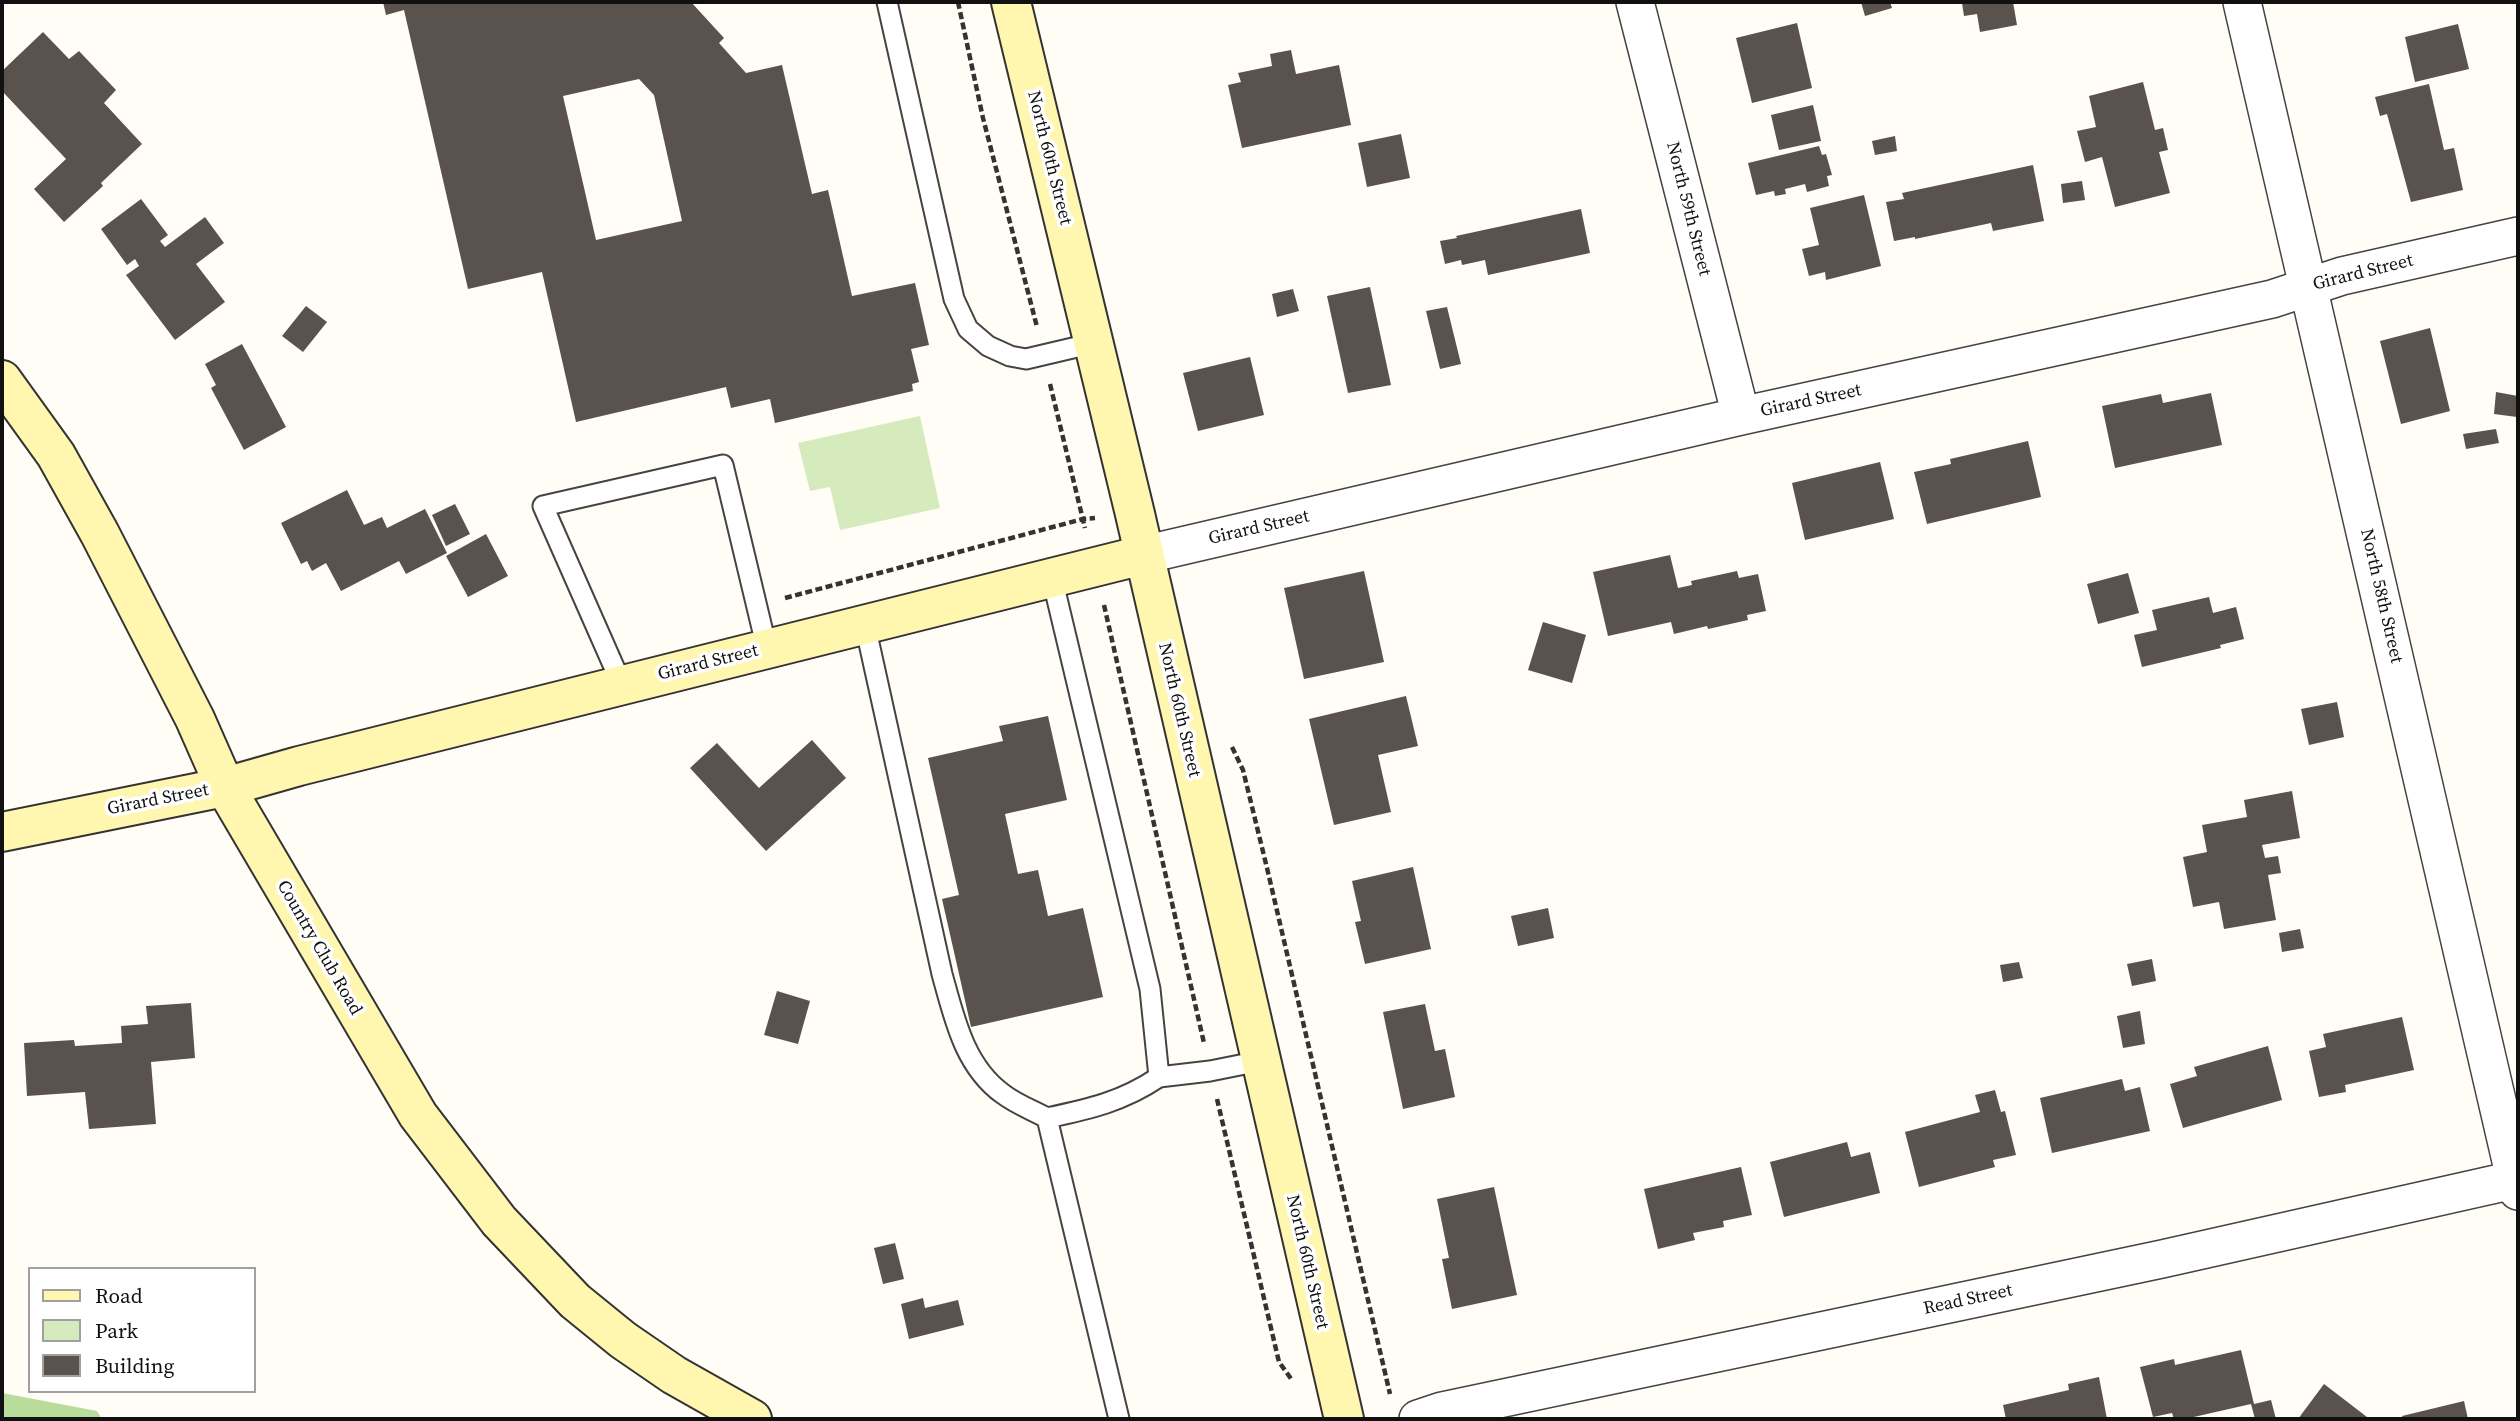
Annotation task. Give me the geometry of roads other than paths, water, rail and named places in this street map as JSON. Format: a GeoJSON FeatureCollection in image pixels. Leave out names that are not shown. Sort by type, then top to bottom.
{"type":"FeatureCollection","features":[{"type":"Feature","properties":{"kind":"street","name":"North 60th Street"},"geometry":{"type":"LineString","coordinates":[[1011,2],[1094,343],[1344,1419]]}},
{"type":"Feature","properties":{"kind":"street","name":"North 59th Street"},"geometry":{"type":"LineString","coordinates":[[1635,2],[1741,416]]}},
{"type":"Feature","properties":{"kind":"street","name":"North 58th Street"},"geometry":{"type":"LineString","coordinates":[[2242,2],[2517,1183]]}},
{"type":"Feature","properties":{"kind":"street","name":"Girard Street"},"geometry":{"type":"LineString","coordinates":[[2,832],[225,787],[299,766],[1143,555],[1741,416],[2272,299],[2342,276],[2518,236]]}},
{"type":"Feature","properties":{"kind":"street","name":"Country Club Road"},"geometry":{"type":"LineString","coordinates":[[2,380],[56,455],[100,534],[195,719],[225,787],[418,1115],[499,1221],[575,1301],[623,1340],[674,1375],[752,1419]]}},
{"type":"Feature","properties":{"kind":"street","name":"Read Street"},"geometry":{"type":"LineString","coordinates":[[1405,1409],[1442,1411],[2517,1183]]}},
{"type":"Feature","properties":{"kind":"lane"},"geometry":{"type":"LineString","coordinates":[[887,2],[954,299],[968,329],[988,346],[1010,356],[1026,359],[1094,343]]}},
{"type":"Feature","properties":{"kind":"lane"},"geometry":{"type":"LineString","coordinates":[[622,685],[543,506],[723,465],[767,649]]}},
{"type":"Feature","properties":{"kind":"lane"},"geometry":{"type":"LineString","coordinates":[[1052,578],[1150,989],[1159,1077]]}},
{"type":"Feature","properties":{"kind":"lane"},"geometry":{"type":"LineString","coordinates":[[865,625],[942,974],[957,1030],[976,1067],[1003,1094],[1046,1118],[1100,1107],[1137,1092],[1159,1077],[1260,1061]]}},
{"type":"Feature","properties":{"kind":"lane"},"geometry":{"type":"LineString","coordinates":[[1046,1118],[1119,1419]]}}]}
